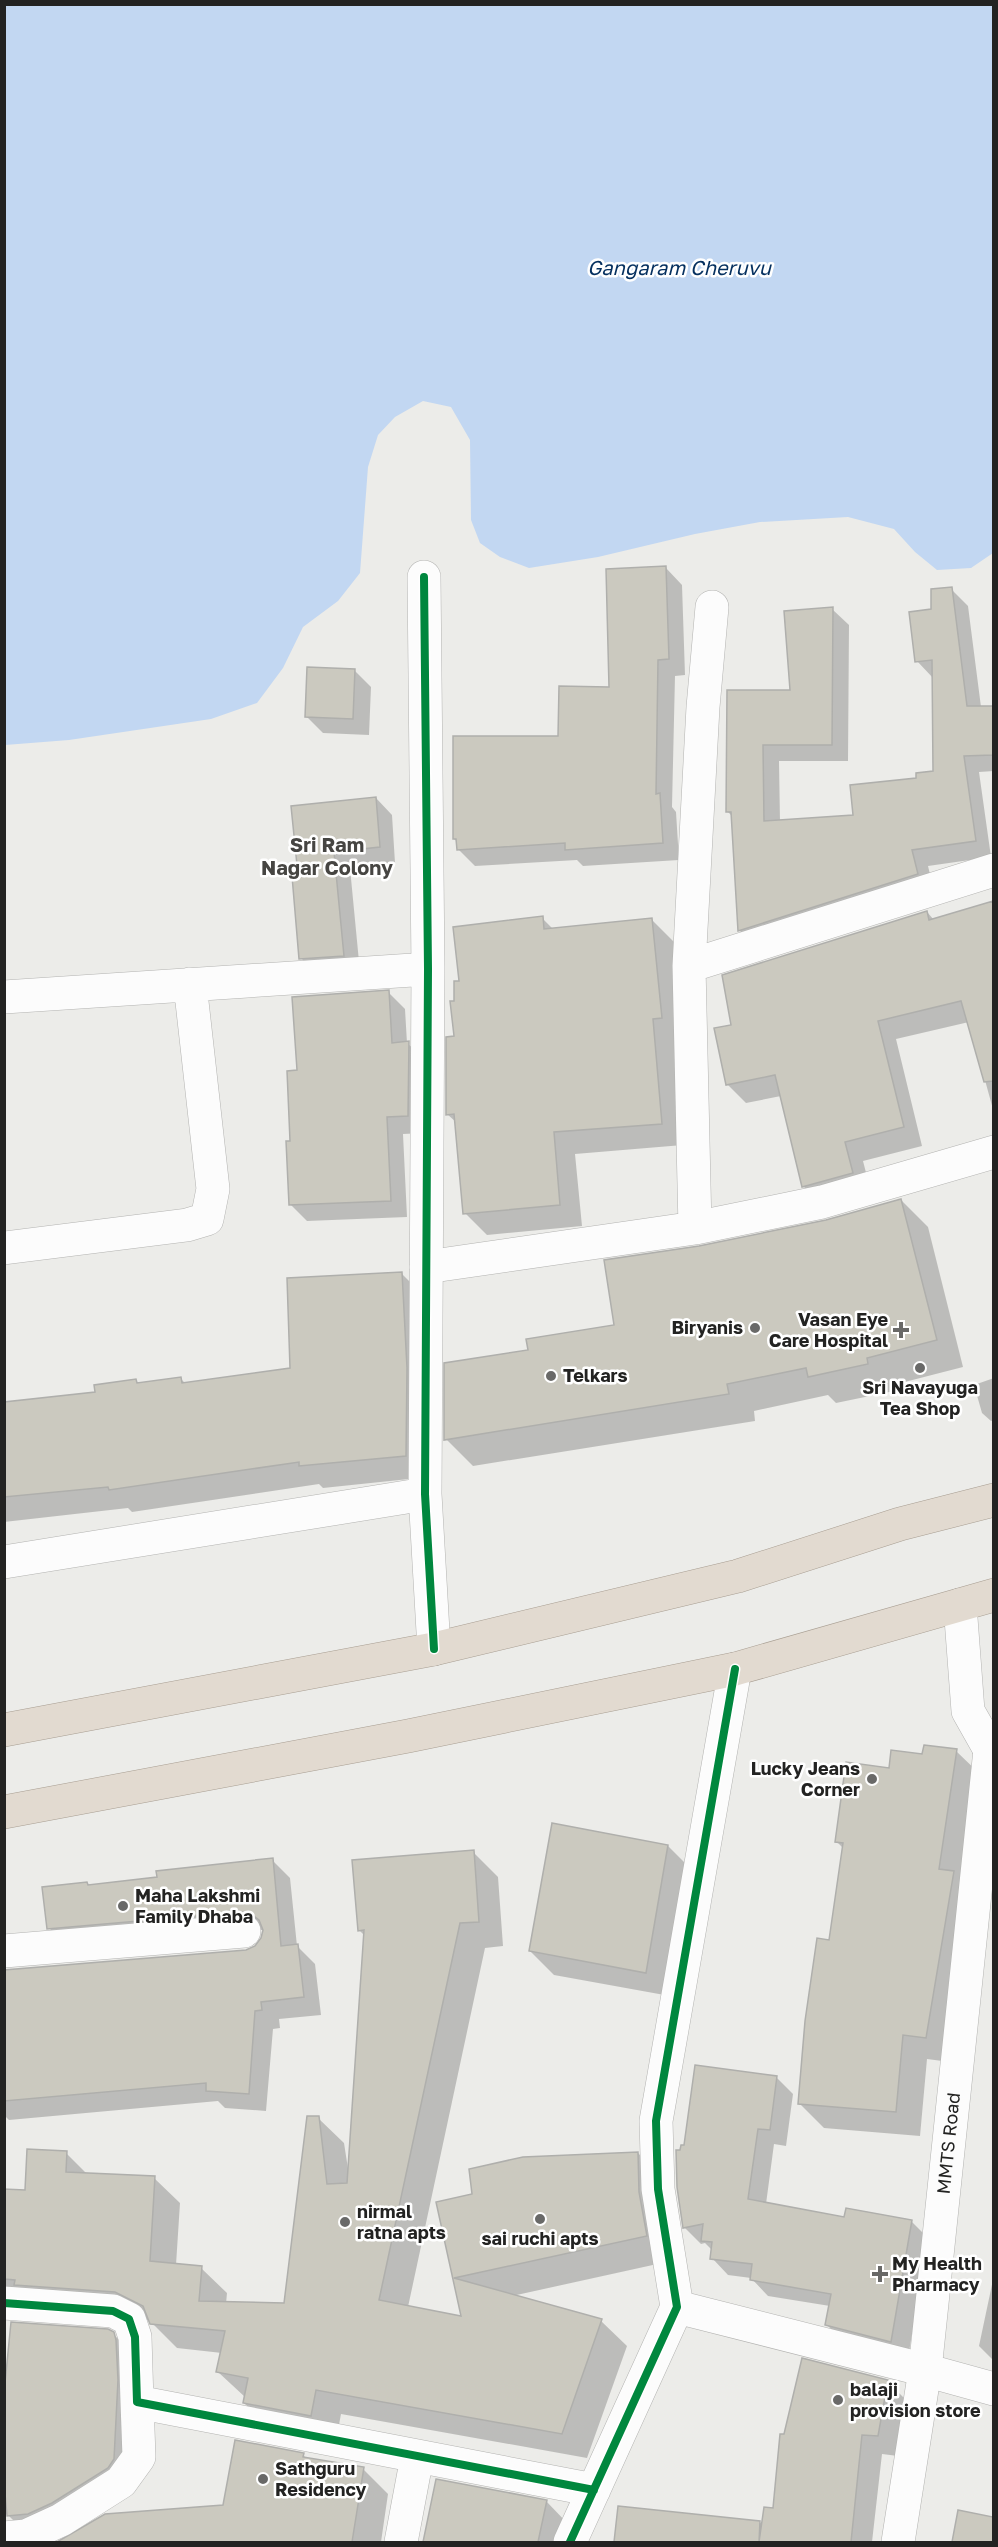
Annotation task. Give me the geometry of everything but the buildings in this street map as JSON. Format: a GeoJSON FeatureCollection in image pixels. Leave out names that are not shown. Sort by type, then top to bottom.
{"type":"FeatureCollection","features":[{"type":"Feature","properties":{"kind":"highway"},"geometry":{"type":"LineString","coordinates":[[4,1730],[434,1649],[738,1576],[900,1524],[993,1500]]}},
{"type":"Feature","properties":{"kind":"highway"},"geometry":{"type":"LineString","coordinates":[[4,1812],[408,1736],[735,1669],[993,1595]]}},
{"type":"Feature","properties":{"kind":"street"},"geometry":{"type":"LineString","coordinates":[[424,577],[428,969],[425,1494],[434,1649]]}},
{"type":"Feature","properties":{"kind":"street"},"geometry":{"type":"LineString","coordinates":[[695,1228],[689,966],[703,707],[711,607]]}},
{"type":"Feature","properties":{"kind":"street"},"geometry":{"type":"LineString","coordinates":[[689,966],[993,870]]}},
{"type":"Feature","properties":{"kind":"street"},"geometry":{"type":"LineString","coordinates":[[4,997],[428,969]]}},
{"type":"Feature","properties":{"kind":"street"},"geometry":{"type":"LineString","coordinates":[[4,1248],[187,1225],[207,1219],[213,1188],[190,984]]}},
{"type":"Feature","properties":{"kind":"street"},"geometry":{"type":"LineString","coordinates":[[426,1267],[695,1228],[822,1202],[993,1152]]}},
{"type":"Feature","properties":{"kind":"street"},"geometry":{"type":"LineString","coordinates":[[4,1562],[425,1494]]}},
{"type":"Feature","properties":{"kind":"street"},"geometry":{"type":"LineString","coordinates":[[960,1605],[968,1711],[992,1746]]}},
{"type":"Feature","properties":{"kind":"street"},"geometry":{"type":"LineString","coordinates":[[570,2542],[677,2307],[658,2189],[656,2121],[735,1669]]}},
{"type":"Feature","properties":{"kind":"street","name":"MMTS Road"},"geometry":{"type":"LineString","coordinates":[[898,2542],[926,2370],[992,1746]]}},
{"type":"Feature","properties":{"kind":"street"},"geometry":{"type":"LineString","coordinates":[[4,1951],[244,1931]]}},
{"type":"Feature","properties":{"kind":"street"},"geometry":{"type":"LineString","coordinates":[[4,2303],[113,2311],[129,2319],[135,2337],[139,2457],[122,2482],[61,2520],[26,2536],[4,2538]]}},
{"type":"Feature","properties":{"kind":"street"},"geometry":{"type":"LineString","coordinates":[[677,2307],[993,2389]]}},
{"type":"Feature","properties":{"kind":"street"},"geometry":{"type":"LineString","coordinates":[[137,2402],[594,2490]]}},
{"type":"Feature","properties":{"kind":"street"},"geometry":{"type":"LineString","coordinates":[[401,2542],[417,2457]]}},
{"type":"Feature","properties":{"kind":"water","name":"Gangaram Cheruvu"},"geometry":{"type":"Polygon","coordinates":[[[5,4],[993,5],[993,553],[971,568],[937,570],[915,552],[894,529],[848,517],[760,522],[695,534],[598,557],[529,568],[500,557],[480,543],[471,520],[470,440],[451,407],[423,401],[395,417],[378,435],[368,467],[360,573],[338,601],[303,627],[283,668],[257,703],[211,719],[69,740],[5,745],[5,4]]]}},
{"type":"Feature","properties":{"kind":"cycle path"},"geometry":{"type":"LineString","coordinates":[[424,577],[428,969],[425,1494],[434,1649]]}},
{"type":"Feature","properties":{"kind":"cycle path"},"geometry":{"type":"LineString","coordinates":[[570,2542],[677,2307],[658,2189],[656,2121],[735,1669]]}},
{"type":"Feature","properties":{"kind":"cycle path"},"geometry":{"type":"LineString","coordinates":[[4,2303],[113,2311],[129,2319],[135,2337],[137,2402],[594,2490]]}},
{"type":"Feature","properties":{"kind":"place","name":"Biryanis"},"geometry":{"type":"Point","coordinates":[755,1328]}},
{"type":"Feature","properties":{"kind":"place","name":"Vasan Eye Care Hospital"},"geometry":{"type":"Point","coordinates":[901,1330]}},
{"type":"Feature","properties":{"kind":"place","name":"Sri Navayuga Tea Shop"},"geometry":{"type":"Point","coordinates":[920,1368]}},
{"type":"Feature","properties":{"kind":"place","name":"Telkars"},"geometry":{"type":"Point","coordinates":[551,1376]}},
{"type":"Feature","properties":{"kind":"place","name":"Lucky Jeans Corner"},"geometry":{"type":"Point","coordinates":[872,1779]}},
{"type":"Feature","properties":{"kind":"place","name":"Maha Lakshmi Family Dhaba"},"geometry":{"type":"Point","coordinates":[123,1906]}},
{"type":"Feature","properties":{"kind":"place","name":"sai ruchi apts"},"geometry":{"type":"Point","coordinates":[540,2219]}},
{"type":"Feature","properties":{"kind":"place","name":"nirmal ratna apts"},"geometry":{"type":"Point","coordinates":[345,2222]}},
{"type":"Feature","properties":{"kind":"place","name":"My Health Pharmacy"},"geometry":{"type":"Point","coordinates":[880,2274]}},
{"type":"Feature","properties":{"kind":"place","name":"balaji provision store"},"geometry":{"type":"Point","coordinates":[838,2400]}},
{"type":"Feature","properties":{"kind":"place","name":"Sathguru Residency"},"geometry":{"type":"Point","coordinates":[263,2479]}},
{"type":"Feature","properties":{"kind":"district","name":"Sri Ram Nagar Colony"},"geometry":{"type":"Point","coordinates":[327,856]}}]}
